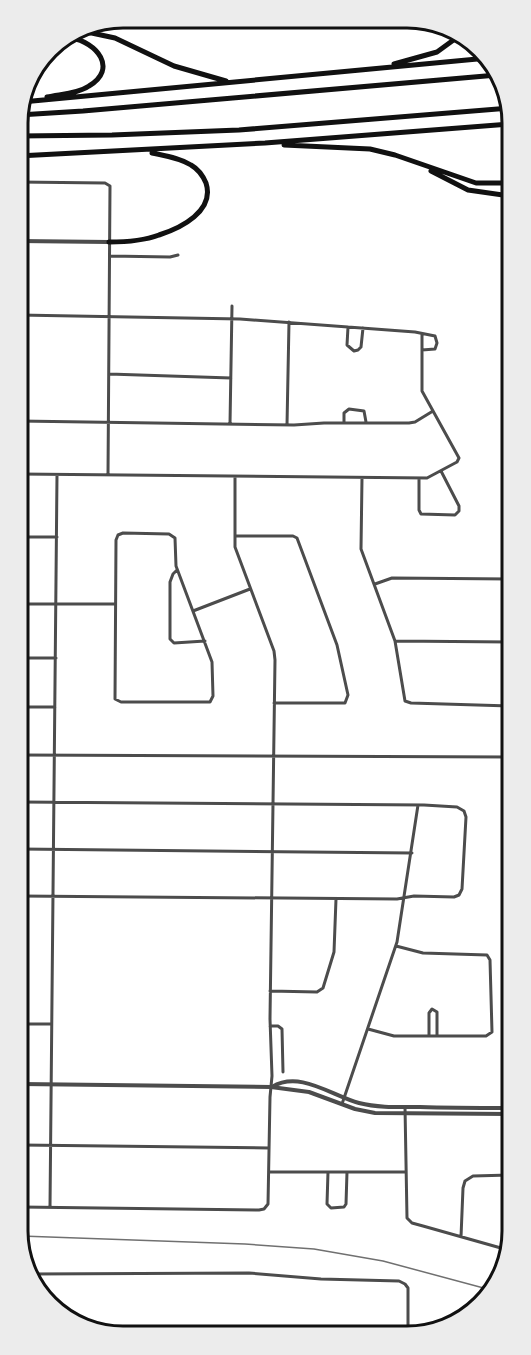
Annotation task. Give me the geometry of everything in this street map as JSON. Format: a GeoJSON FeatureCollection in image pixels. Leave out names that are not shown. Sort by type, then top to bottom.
{"type":"FeatureCollection","features":[{"type":"Feature","properties":{"kind":"highway"},"geometry":{"type":"LineString","coordinates":[[94,34],[115,38],[180,68],[230,83]]}},
{"type":"Feature","properties":{"kind":"highway"},"geometry":{"type":"LineString","coordinates":[[32,99],[82,90],[97,80],[102,67],[99,52],[87,42],[79,40]]}},
{"type":"Feature","properties":{"kind":"highway"},"geometry":{"type":"LineString","coordinates":[[375,69],[430,54],[448,46],[454,40]]}},
{"type":"Feature","properties":{"kind":"highway"},"geometry":{"type":"LineString","coordinates":[[32,100],[477,59]]}},
{"type":"Feature","properties":{"kind":"highway"},"geometry":{"type":"LineString","coordinates":[[29,114],[490,76]]}},
{"type":"Feature","properties":{"kind":"highway"},"geometry":{"type":"LineString","coordinates":[[29,136],[256,129],[501,109]]}},
{"type":"Feature","properties":{"kind":"highway"},"geometry":{"type":"LineString","coordinates":[[29,156],[145,151],[502,124]]}},
{"type":"Feature","properties":{"kind":"highway"},"geometry":{"type":"LineString","coordinates":[[265,143],[370,149],[476,183],[502,183]]}},
{"type":"Feature","properties":{"kind":"highway"},"geometry":{"type":"LineString","coordinates":[[109,242],[144,239],[166,233],[195,216],[206,201],[206,184],[196,168],[179,159],[145,151]]}},
{"type":"Feature","properties":{"kind":"highway"},"geometry":{"type":"LineString","coordinates":[[422,166],[464,189],[502,195]]}},
{"type":"Feature","properties":{"kind":"street"},"geometry":{"type":"LineString","coordinates":[[29,182],[105,183],[110,185],[108,475]]}},
{"type":"Feature","properties":{"kind":"street"},"geometry":{"type":"LineString","coordinates":[[29,241],[109,242]]}},
{"type":"Feature","properties":{"kind":"street"},"geometry":{"type":"LineString","coordinates":[[110,256],[171,257],[178,255]]}},
{"type":"Feature","properties":{"kind":"street"},"geometry":{"type":"LineString","coordinates":[[230,424],[232,306]]}},
{"type":"Feature","properties":{"kind":"street"},"geometry":{"type":"LineString","coordinates":[[29,315],[232,318],[435,336],[437,343],[433,349],[422,350]]}},
{"type":"Feature","properties":{"kind":"street"},"geometry":{"type":"LineString","coordinates":[[287,425],[290,322]]}},
{"type":"Feature","properties":{"kind":"street"},"geometry":{"type":"LineString","coordinates":[[348,327],[347,345],[354,351],[362,347],[363,328]]}},
{"type":"Feature","properties":{"kind":"street"},"geometry":{"type":"LineString","coordinates":[[29,474],[427,478],[459,459],[422,391],[422,334]]}},
{"type":"Feature","properties":{"kind":"street"},"geometry":{"type":"LineString","coordinates":[[109,374],[231,378]]}},
{"type":"Feature","properties":{"kind":"street"},"geometry":{"type":"LineString","coordinates":[[344,422],[345,411],[349,410],[364,411],[366,422]]}},
{"type":"Feature","properties":{"kind":"street"},"geometry":{"type":"LineString","coordinates":[[29,422],[287,425],[344,422],[412,423],[433,411]]}},
{"type":"Feature","properties":{"kind":"street"},"geometry":{"type":"LineString","coordinates":[[419,479],[421,514],[455,515],[459,512],[459,506],[441,471]]}},
{"type":"Feature","properties":{"kind":"street"},"geometry":{"type":"LineString","coordinates":[[50,1207],[57,475]]}},
{"type":"Feature","properties":{"kind":"street"},"geometry":{"type":"LineString","coordinates":[[29,1207],[259,1210],[266,1208],[268,1202],[274,654],[236,550],[235,477]]}},
{"type":"Feature","properties":{"kind":"street"},"geometry":{"type":"LineString","coordinates":[[362,478],[361,549],[395,641],[405,700],[407,702],[502,706]]}},
{"type":"Feature","properties":{"kind":"street"},"geometry":{"type":"LineString","coordinates":[[119,534],[173,535],[176,540],[177,570],[213,666],[211,701],[118,702],[115,696],[115,604],[116,540],[119,534]]}},
{"type":"Feature","properties":{"kind":"street"},"geometry":{"type":"LineString","coordinates":[[235,536],[293,536],[297,538],[339,655],[348,697],[345,703],[274,703]]}},
{"type":"Feature","properties":{"kind":"street"},"geometry":{"type":"LineString","coordinates":[[29,537],[57,537]]}},
{"type":"Feature","properties":{"kind":"street"},"geometry":{"type":"LineString","coordinates":[[177,570],[170,582],[171,640],[174,643],[205,641]]}},
{"type":"Feature","properties":{"kind":"street"},"geometry":{"type":"LineString","coordinates":[[375,584],[392,578],[502,579]]}},
{"type":"Feature","properties":{"kind":"street"},"geometry":{"type":"LineString","coordinates":[[193,611],[251,589]]}},
{"type":"Feature","properties":{"kind":"street"},"geometry":{"type":"LineString","coordinates":[[29,604],[115,604]]}},
{"type":"Feature","properties":{"kind":"street"},"geometry":{"type":"LineString","coordinates":[[395,641],[502,642]]}},
{"type":"Feature","properties":{"kind":"street"},"geometry":{"type":"LineString","coordinates":[[29,658],[56,658]]}},
{"type":"Feature","properties":{"kind":"street"},"geometry":{"type":"LineString","coordinates":[[29,707],[55,707]]}},
{"type":"Feature","properties":{"kind":"street"},"geometry":{"type":"LineString","coordinates":[[29,755],[502,757]]}},
{"type":"Feature","properties":{"kind":"street"},"geometry":{"type":"LineString","coordinates":[[29,802],[418,805],[457,807],[465,813],[462,889],[459,895],[454,897],[29,896]]}},
{"type":"Feature","properties":{"kind":"street"},"geometry":{"type":"LineString","coordinates":[[342,1104],[395,946],[405,898],[418,805]]}},
{"type":"Feature","properties":{"kind":"street"},"geometry":{"type":"LineString","coordinates":[[29,849],[412,853]]}},
{"type":"Feature","properties":{"kind":"street"},"geometry":{"type":"LineString","coordinates":[[270,991],[317,992],[323,988],[334,952],[336,898]]}},
{"type":"Feature","properties":{"kind":"street"},"geometry":{"type":"LineString","coordinates":[[368,1029],[389,1035],[486,1036],[492,1033],[489,957],[484,953],[423,953],[395,946]]}},
{"type":"Feature","properties":{"kind":"street"},"geometry":{"type":"LineString","coordinates":[[429,1036],[429,1014],[432,1009],[437,1012],[437,1036]]}},
{"type":"Feature","properties":{"kind":"street"},"geometry":{"type":"LineString","coordinates":[[29,1024],[51,1024]]}},
{"type":"Feature","properties":{"kind":"street"},"geometry":{"type":"LineString","coordinates":[[270,1026],[279,1026],[282,1029],[283,1072]]}},
{"type":"Feature","properties":{"kind":"street"},"geometry":{"type":"LineString","coordinates":[[271,1087],[280,1082],[303,1083],[369,1105],[502,1108]]}},
{"type":"Feature","properties":{"kind":"street"},"geometry":{"type":"LineString","coordinates":[[29,1084],[271,1087],[309,1092],[370,1112],[502,1114]]}},
{"type":"Feature","properties":{"kind":"street"},"geometry":{"type":"LineString","coordinates":[[405,1107],[405,1213],[407,1220],[500,1248]]}},
{"type":"Feature","properties":{"kind":"street"},"geometry":{"type":"LineString","coordinates":[[29,1145],[269,1148]]}},
{"type":"Feature","properties":{"kind":"street"},"geometry":{"type":"LineString","coordinates":[[269,1172],[405,1172]]}},
{"type":"Feature","properties":{"kind":"street"},"geometry":{"type":"LineString","coordinates":[[328,1172],[328,1205],[339,1209],[346,1204],[347,1172]]}},
{"type":"Feature","properties":{"kind":"street"},"geometry":{"type":"LineString","coordinates":[[461,1237],[463,1186],[466,1179],[473,1176],[502,1175]]}},
{"type":"Feature","properties":{"kind":"street"},"geometry":{"type":"LineString","coordinates":[[39,1274],[249,1273],[321,1279],[399,1281],[408,1288],[408,1326]]}},
{"type":"Feature","properties":{"kind":"railway"},"geometry":{"type":"LineString","coordinates":[[29,1236],[245,1244],[314,1249],[383,1261],[483,1288]]}}]}
